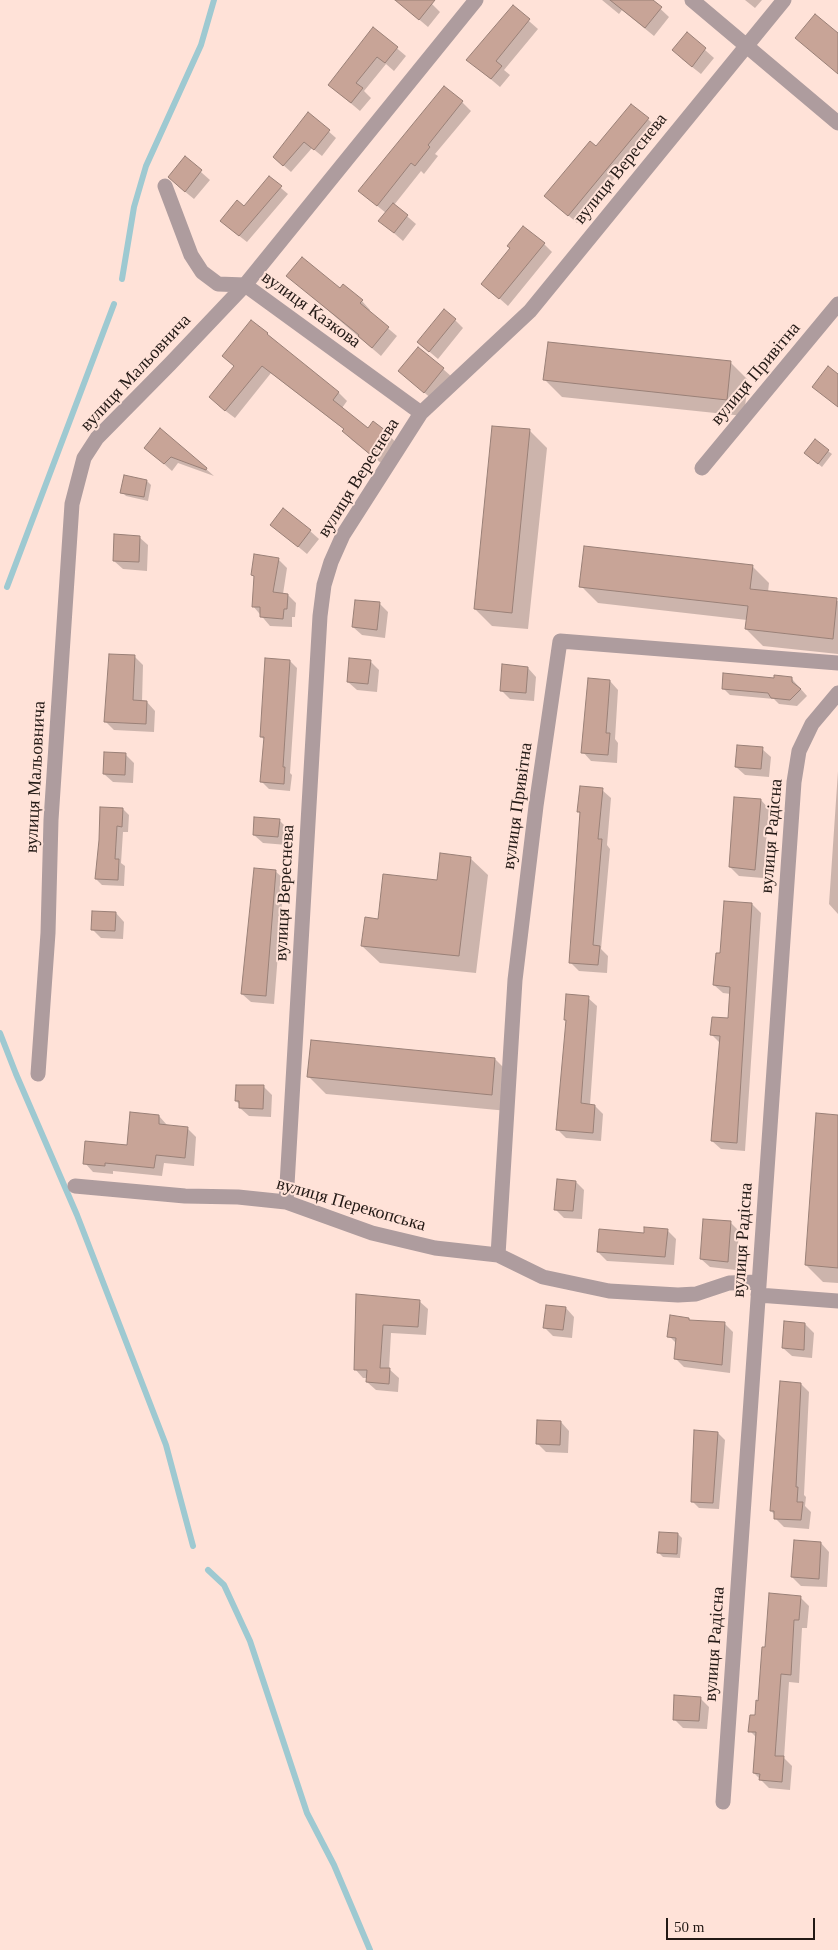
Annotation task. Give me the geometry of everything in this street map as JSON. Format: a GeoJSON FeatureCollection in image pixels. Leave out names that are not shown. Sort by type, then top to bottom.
{"type":"FeatureCollection","features":[{"type":"Feature","properties":{"kind":"street","name":"вулиця Мальовнича"},"geometry":{"type":"LineString","coordinates":[[38,1074],[48,933],[52,810],[72,504],[84,458],[97,438],[245,285],[476,0]]}},
{"type":"Feature","properties":{"kind":"street"},"geometry":{"type":"LineString","coordinates":[[692,0],[747,44],[838,122]]}},
{"type":"Feature","properties":{"kind":"street","name":"вулиця Вереснева"},"geometry":{"type":"LineString","coordinates":[[286,1202],[319,636],[324,585],[331,562],[343,535],[421,413],[530,311],[784,0]]}},
{"type":"Feature","properties":{"kind":"street","name":"вулиця Казкова"},"geometry":{"type":"LineString","coordinates":[[165,186],[191,255],[202,272],[218,284],[245,285],[421,413]]}},
{"type":"Feature","properties":{"kind":"street","name":"вулиця Привітна"},"geometry":{"type":"LineString","coordinates":[[702,468],[838,304]]}},
{"type":"Feature","properties":{"kind":"street","name":"вулиця Привітна"},"geometry":{"type":"LineString","coordinates":[[498,1254],[515,980],[536,806],[560,641],[838,663]]}},
{"type":"Feature","properties":{"kind":"street","name":"вулиця Радісна"},"geometry":{"type":"LineString","coordinates":[[723,1802],[794,782],[799,751],[812,724],[838,693]]}},
{"type":"Feature","properties":{"kind":"street","name":"вулиця Перекопська"},"geometry":{"type":"LineString","coordinates":[[75,1186],[185,1196],[238,1197],[286,1202],[372,1233],[435,1248],[498,1254],[543,1278],[609,1291],[678,1295],[696,1294],[729,1283],[838,1301]]}},
{"type":"Feature","properties":{"kind":"building"},"geometry":{"type":"Polygon","coordinates":[[[395,0],[435,0],[419,20],[395,0]]]}},
{"type":"Feature","properties":{"kind":"building"},"geometry":{"type":"Polygon","coordinates":[[[610,0],[653,0],[662,7],[645,28],[610,0]]]}},
{"type":"Feature","properties":{"kind":"building"},"geometry":{"type":"Polygon","coordinates":[[[513,5],[530,19],[496,61],[502,66],[491,79],[466,60],[513,5]]]}},
{"type":"Feature","properties":{"kind":"building"},"geometry":{"type":"Polygon","coordinates":[[[815,14],[838,33],[838,74],[795,38],[815,14]]]}},
{"type":"Feature","properties":{"kind":"building"},"geometry":{"type":"Polygon","coordinates":[[[373,27],[398,47],[385,63],[377,57],[356,83],[363,88],[351,103],[328,85],[373,27]]]}},
{"type":"Feature","properties":{"kind":"building"},"geometry":{"type":"Polygon","coordinates":[[[687,32],[706,48],[692,67],[672,50],[687,32]]]}},
{"type":"Feature","properties":{"kind":"building"},"geometry":{"type":"Polygon","coordinates":[[[444,86],[463,101],[428,145],[430,147],[415,166],[411,163],[377,206],[358,191],[444,86]]]}},
{"type":"Feature","properties":{"kind":"building"},"geometry":{"type":"Polygon","coordinates":[[[631,104],[649,118],[568,216],[544,196],[590,141],[596,146],[631,104]]]}},
{"type":"Feature","properties":{"kind":"building"},"geometry":{"type":"Polygon","coordinates":[[[308,112],[330,130],[314,150],[304,142],[283,166],[273,157],[308,112]]]}},
{"type":"Feature","properties":{"kind":"building"},"geometry":{"type":"Polygon","coordinates":[[[185,156],[202,170],[185,192],[168,177],[185,156]]]}},
{"type":"Feature","properties":{"kind":"building"},"geometry":{"type":"Polygon","coordinates":[[[269,176],[282,186],[239,236],[220,221],[237,200],[244,206],[269,176]]]}},
{"type":"Feature","properties":{"kind":"building"},"geometry":{"type":"Polygon","coordinates":[[[393,203],[408,215],[394,233],[378,221],[393,203]]]}},
{"type":"Feature","properties":{"kind":"building"},"geometry":{"type":"Polygon","coordinates":[[[523,226],[545,243],[499,299],[481,284],[510,248],[507,246],[523,226]]]}},
{"type":"Feature","properties":{"kind":"building"},"geometry":{"type":"Polygon","coordinates":[[[302,257],[340,288],[343,284],[363,300],[360,303],[389,327],[372,348],[359,335],[286,276],[302,257]]]}},
{"type":"Feature","properties":{"kind":"building"},"geometry":{"type":"Polygon","coordinates":[[[444,309],[456,319],[429,352],[417,342],[444,309]]]}},
{"type":"Feature","properties":{"kind":"building"},"geometry":{"type":"Polygon","coordinates":[[[251,320],[339,392],[333,400],[368,428],[373,421],[390,434],[372,456],[342,431],[344,429],[262,366],[225,411],[209,397],[234,366],[222,356],[251,320]]]}},
{"type":"Feature","properties":{"kind":"building"},"geometry":{"type":"Polygon","coordinates":[[[548,342],[731,361],[727,400],[543,380],[548,342]]]}},
{"type":"Feature","properties":{"kind":"building"},"geometry":{"type":"Polygon","coordinates":[[[418,347],[444,368],[424,393],[398,371],[418,347]]]}},
{"type":"Feature","properties":{"kind":"building"},"geometry":{"type":"Polygon","coordinates":[[[828,366],[838,374],[838,407],[812,387],[828,366]]]}},
{"type":"Feature","properties":{"kind":"building"},"geometry":{"type":"Polygon","coordinates":[[[492,426],[530,429],[512,613],[474,609],[492,426]]]}},
{"type":"Feature","properties":{"kind":"building"},"geometry":{"type":"Polygon","coordinates":[[[160,428],[207,468],[206,470],[171,457],[164,464],[144,448],[160,428]]]}},
{"type":"Feature","properties":{"kind":"building"},"geometry":{"type":"Polygon","coordinates":[[[815,439],[829,450],[818,464],[804,453],[815,439]]]}},
{"type":"Feature","properties":{"kind":"building"},"geometry":{"type":"Polygon","coordinates":[[[124,475],[147,480],[144,497],[120,493],[124,475]]]}},
{"type":"Feature","properties":{"kind":"building"},"geometry":{"type":"Polygon","coordinates":[[[283,508],[311,530],[298,547],[270,525],[283,508]]]}},
{"type":"Feature","properties":{"kind":"building"},"geometry":{"type":"Polygon","coordinates":[[[114,534],[140,536],[139,562],[113,561],[114,534]]]}},
{"type":"Feature","properties":{"kind":"building"},"geometry":{"type":"Polygon","coordinates":[[[584,546],[753,565],[750,589],[837,598],[833,639],[745,629],[748,606],[579,587],[584,546]]]}},
{"type":"Feature","properties":{"kind":"building"},"geometry":{"type":"Polygon","coordinates":[[[254,554],[279,558],[273,592],[288,594],[287,609],[284,609],[283,619],[260,617],[260,607],[252,607],[254,576],[251,575],[254,554]]]}},
{"type":"Feature","properties":{"kind":"building"},"geometry":{"type":"Polygon","coordinates":[[[355,600],[380,602],[377,630],[352,627],[355,600]]]}},
{"type":"Feature","properties":{"kind":"building"},"geometry":{"type":"Polygon","coordinates":[[[109,654],[135,655],[133,700],[147,701],[146,724],[104,722],[109,654]]]}},
{"type":"Feature","properties":{"kind":"building"},"geometry":{"type":"Polygon","coordinates":[[[265,658],[290,660],[283,767],[285,767],[284,784],[260,782],[264,737],[260,737],[265,658]]]}},
{"type":"Feature","properties":{"kind":"building"},"geometry":{"type":"Polygon","coordinates":[[[349,658],[371,660],[368,684],[347,682],[349,658]]]}},
{"type":"Feature","properties":{"kind":"building"},"geometry":{"type":"Polygon","coordinates":[[[502,664],[528,667],[526,693],[500,691],[502,664]]]}},
{"type":"Feature","properties":{"kind":"building"},"geometry":{"type":"Polygon","coordinates":[[[723,673],[774,678],[774,675],[792,677],[792,682],[801,689],[790,700],[771,698],[768,693],[722,689],[723,673]]]}},
{"type":"Feature","properties":{"kind":"building"},"geometry":{"type":"Polygon","coordinates":[[[588,678],[610,680],[606,733],[610,733],[608,755],[581,753],[588,678]]]}},
{"type":"Feature","properties":{"kind":"building"},"geometry":{"type":"Polygon","coordinates":[[[737,745],[763,747],[761,769],[735,767],[737,745]]]}},
{"type":"Feature","properties":{"kind":"building"},"geometry":{"type":"Polygon","coordinates":[[[104,752],[126,753],[125,775],[103,774],[104,752]]]}},
{"type":"Feature","properties":{"kind":"building"},"geometry":{"type":"Polygon","coordinates":[[[580,786],[603,788],[598,839],[602,839],[593,945],[600,946],[598,965],[569,963],[580,812],[577,812],[580,786]]]}},
{"type":"Feature","properties":{"kind":"building"},"geometry":{"type":"Polygon","coordinates":[[[734,797],[761,799],[755,870],[729,867],[734,797]]]}},
{"type":"Feature","properties":{"kind":"building"},"geometry":{"type":"Polygon","coordinates":[[[100,807],[123,808],[122,827],[117,826],[115,859],[119,859],[118,880],[95,879],[100,807]]]}},
{"type":"Feature","properties":{"kind":"building"},"geometry":{"type":"Polygon","coordinates":[[[254,817],[280,819],[278,837],[253,835],[254,817]]]}},
{"type":"Feature","properties":{"kind":"building"},"geometry":{"type":"Polygon","coordinates":[[[440,853],[471,857],[459,956],[361,946],[365,917],[378,919],[383,874],[437,880],[440,853]]]}},
{"type":"Feature","properties":{"kind":"building"},"geometry":{"type":"Polygon","coordinates":[[[254,868],[276,870],[266,996],[241,994],[254,868]]]}},
{"type":"Feature","properties":{"kind":"building"},"geometry":{"type":"Polygon","coordinates":[[[724,901],[752,903],[737,1143],[711,1141],[720,1036],[710,1035],[712,1017],[728,1018],[730,987],[713,985],[716,953],[720,953],[724,901]]]}},
{"type":"Feature","properties":{"kind":"building"},"geometry":{"type":"Polygon","coordinates":[[[92,911],[116,912],[115,931],[91,930],[92,911]]]}},
{"type":"Feature","properties":{"kind":"building"},"geometry":{"type":"Polygon","coordinates":[[[566,994],[589,996],[581,1103],[595,1105],[593,1133],[556,1130],[566,1020],[564,1020],[566,994]]]}},
{"type":"Feature","properties":{"kind":"building"},"geometry":{"type":"Polygon","coordinates":[[[311,1040],[495,1058],[492,1095],[307,1077],[311,1040]]]}},
{"type":"Feature","properties":{"kind":"building"},"geometry":{"type":"Polygon","coordinates":[[[236,1085],[264,1085],[263,1109],[239,1108],[239,1101],[235,1101],[236,1085]]]}},
{"type":"Feature","properties":{"kind":"building"},"geometry":{"type":"Polygon","coordinates":[[[130,1112],[159,1115],[159,1124],[188,1127],[185,1158],[156,1155],[154,1168],[105,1163],[105,1166],[83,1164],[85,1141],[127,1145],[130,1112]]]}},
{"type":"Feature","properties":{"kind":"building"},"geometry":{"type":"Polygon","coordinates":[[[816,1113],[838,1115],[838,1268],[805,1265],[816,1113]]]}},
{"type":"Feature","properties":{"kind":"building"},"geometry":{"type":"Polygon","coordinates":[[[557,1179],[576,1181],[573,1211],[554,1210],[557,1179]]]}},
{"type":"Feature","properties":{"kind":"building"},"geometry":{"type":"Polygon","coordinates":[[[703,1219],[731,1221],[728,1262],[700,1259],[703,1219]]]}},
{"type":"Feature","properties":{"kind":"building"},"geometry":{"type":"Polygon","coordinates":[[[644,1227],[668,1229],[665,1257],[597,1252],[599,1229],[644,1233],[644,1227]]]}},
{"type":"Feature","properties":{"kind":"building"},"geometry":{"type":"Polygon","coordinates":[[[356,1294],[420,1300],[418,1327],[383,1325],[380,1368],[390,1368],[389,1384],[366,1382],[367,1370],[354,1370],[356,1294]]]}},
{"type":"Feature","properties":{"kind":"building"},"geometry":{"type":"Polygon","coordinates":[[[546,1305],[566,1307],[563,1330],[543,1328],[546,1305]]]}},
{"type":"Feature","properties":{"kind":"building"},"geometry":{"type":"Polygon","coordinates":[[[670,1315],[689,1318],[689,1320],[725,1322],[722,1365],[674,1359],[676,1338],[667,1337],[670,1315]]]}},
{"type":"Feature","properties":{"kind":"building"},"geometry":{"type":"Polygon","coordinates":[[[784,1321],[805,1323],[804,1350],[782,1348],[784,1321]]]}},
{"type":"Feature","properties":{"kind":"building"},"geometry":{"type":"Polygon","coordinates":[[[780,1381],[801,1383],[796,1487],[798,1487],[797,1502],[803,1502],[801,1520],[774,1519],[774,1511],[770,1511],[780,1381]]]}},
{"type":"Feature","properties":{"kind":"building"},"geometry":{"type":"Polygon","coordinates":[[[537,1420],[561,1421],[560,1445],[536,1444],[537,1420]]]}},
{"type":"Feature","properties":{"kind":"building"},"geometry":{"type":"Polygon","coordinates":[[[694,1430],[718,1432],[713,1503],[691,1502],[694,1430]]]}},
{"type":"Feature","properties":{"kind":"building"},"geometry":{"type":"Polygon","coordinates":[[[659,1532],[678,1533],[677,1554],[657,1553],[659,1532]]]}},
{"type":"Feature","properties":{"kind":"building"},"geometry":{"type":"Polygon","coordinates":[[[794,1540],[821,1542],[819,1579],[791,1577],[794,1540]]]}},
{"type":"Feature","properties":{"kind":"building"},"geometry":{"type":"Polygon","coordinates":[[[769,1593],[801,1596],[799,1620],[794,1620],[791,1675],[781,1674],[775,1756],[784,1756],[782,1782],[759,1780],[760,1774],[753,1773],[756,1732],[748,1732],[750,1715],[755,1715],[756,1700],[758,1701],[769,1593]]]}},
{"type":"Feature","properties":{"kind":"building"},"geometry":{"type":"Polygon","coordinates":[[[674,1695],[701,1697],[699,1721],[673,1720],[674,1695]]]}},
{"type":"Feature","properties":{"kind":"waterway"},"geometry":{"type":"LineString","coordinates":[[122,279],[134,207],[146,166],[201,45],[214,0]]}},
{"type":"Feature","properties":{"kind":"waterway"},"geometry":{"type":"LineString","coordinates":[[7,587],[114,304]]}},
{"type":"Feature","properties":{"kind":"waterway"},"geometry":{"type":"LineString","coordinates":[[0,1033],[77,1215],[166,1445],[193,1546]]}},
{"type":"Feature","properties":{"kind":"waterway"},"geometry":{"type":"LineString","coordinates":[[208,1570],[224,1585],[250,1641],[307,1813],[334,1865],[370,1950]]}}]}
